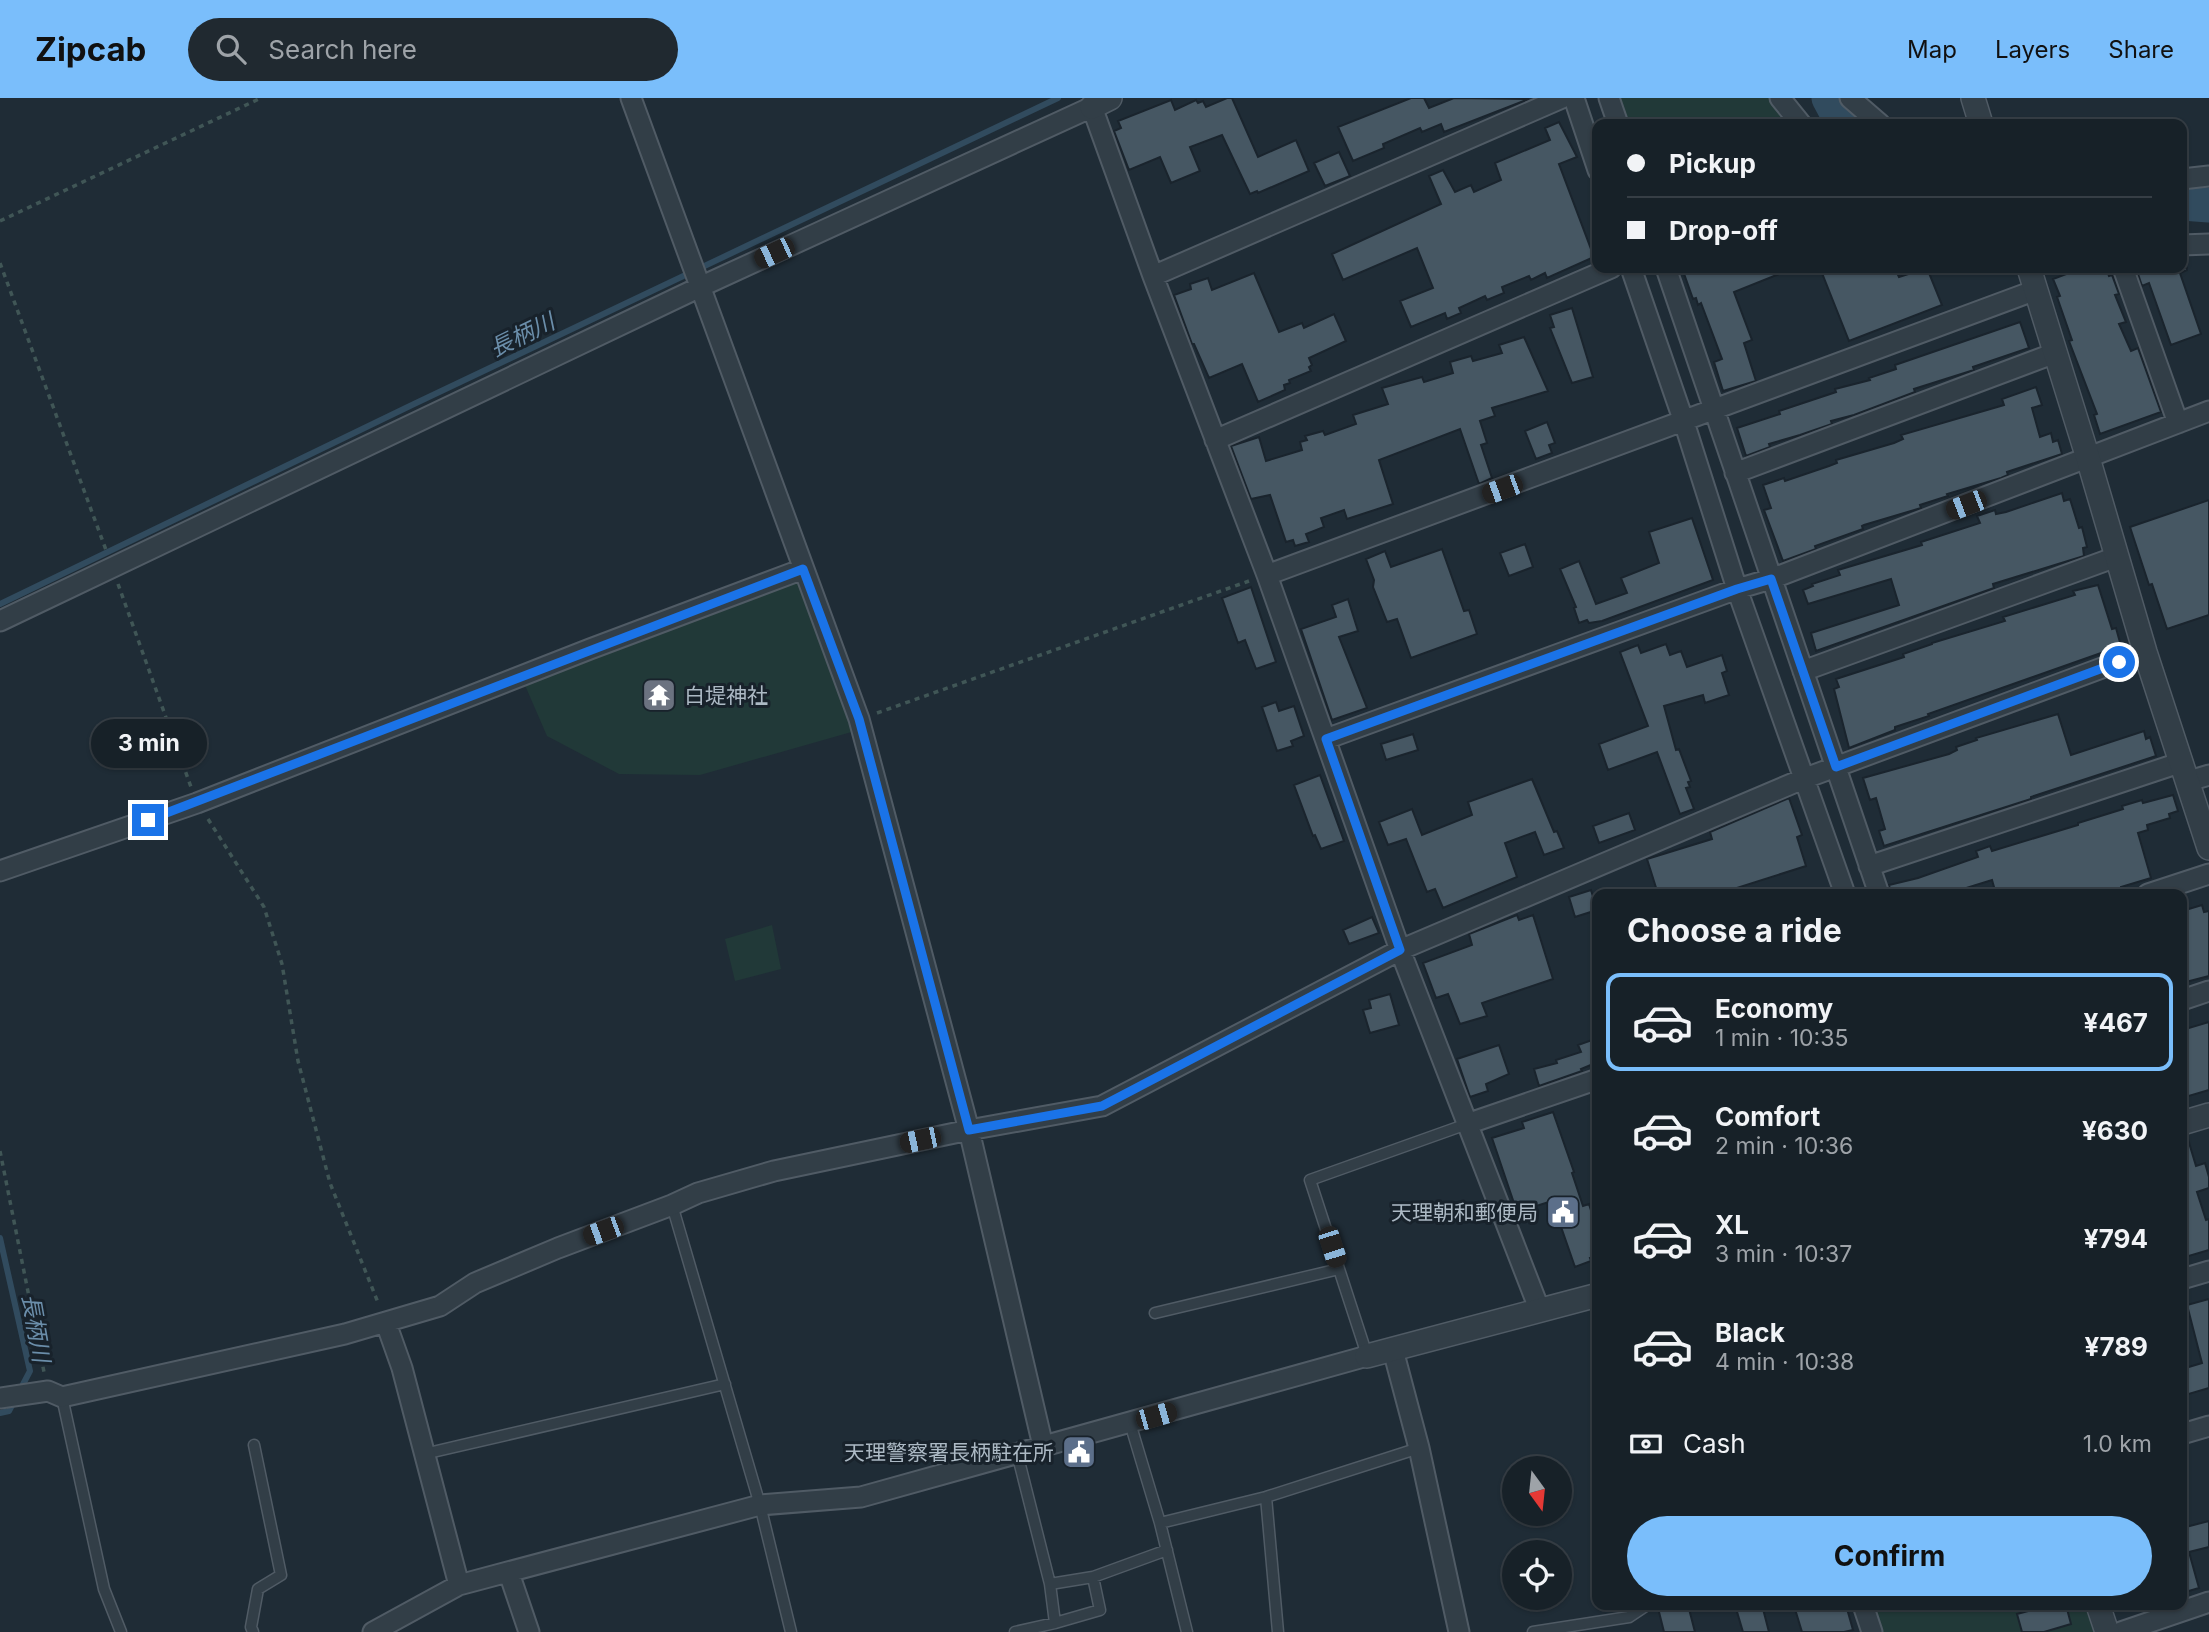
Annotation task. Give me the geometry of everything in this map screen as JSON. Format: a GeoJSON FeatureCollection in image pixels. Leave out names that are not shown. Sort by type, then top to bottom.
{"type":"FeatureCollection","features":[{"type":"Feature","properties":{"kind":"street"},"geometry":{"type":"LineString","coordinates":[[631,98],[859,719],[969,1130],[1043,1446]]}},
{"type":"Feature","properties":{"kind":"street"},"geometry":{"type":"LineString","coordinates":[[1153,275],[1562,98]]}},
{"type":"Feature","properties":{"kind":"street"},"geometry":{"type":"LineString","coordinates":[[1574,98],[1592,152]]}},
{"type":"Feature","properties":{"kind":"street"},"geometry":{"type":"LineString","coordinates":[[1609,98],[1616,119]]}},
{"type":"Feature","properties":{"kind":"street"},"geometry":{"type":"LineString","coordinates":[[1780,98],[1797,119]]}},
{"type":"Feature","properties":{"kind":"street"},"geometry":{"type":"LineString","coordinates":[[1850,98],[1874,119]]}},
{"type":"Feature","properties":{"kind":"street"},"geometry":{"type":"LineString","coordinates":[[1973,98],[1980,119]]}},
{"type":"Feature","properties":{"kind":"street"},"geometry":{"type":"LineString","coordinates":[[0,621],[700,287],[1101,102],[1153,275],[1268,575],[1400,950],[1540,1311]]}},
{"type":"Feature","properties":{"kind":"street"},"geometry":{"type":"LineString","coordinates":[[2187,178],[2209,176]]}},
{"type":"Feature","properties":{"kind":"street"},"geometry":{"type":"LineString","coordinates":[[2187,245],[2209,244]]}},
{"type":"Feature","properties":{"kind":"street"},"geometry":{"type":"LineString","coordinates":[[1215,440],[1599,273]]}},
{"type":"Feature","properties":{"kind":"street"},"geometry":{"type":"LineString","coordinates":[[1633,273],[1737,589],[1843,889]]}},
{"type":"Feature","properties":{"kind":"street"},"geometry":{"type":"LineString","coordinates":[[1669,273],[1877,889]]}},
{"type":"Feature","properties":{"kind":"street"},"geometry":{"type":"LineString","coordinates":[[2031,273],[2144,652],[2193,773],[2209,848]]}},
{"type":"Feature","properties":{"kind":"street"},"geometry":{"type":"LineString","coordinates":[[2125,273],[2178,423]]}},
{"type":"Feature","properties":{"kind":"street"},"geometry":{"type":"LineString","coordinates":[[1268,575],[2036,290]]}},
{"type":"Feature","properties":{"kind":"street"},"geometry":{"type":"LineString","coordinates":[[1735,473],[2055,353]]}},
{"type":"Feature","properties":{"kind":"street"},"geometry":{"type":"LineString","coordinates":[[1326,739],[1771,579],[2209,411]]}},
{"type":"Feature","properties":{"kind":"street"},"geometry":{"type":"LineString","coordinates":[[1802,671],[2116,557]]}},
{"type":"Feature","properties":{"kind":"street"},"geometry":{"type":"LineString","coordinates":[[0,871],[197,803],[803,569]]}},
{"type":"Feature","properties":{"kind":"street"},"geometry":{"type":"LineString","coordinates":[[0,1398],[55,1394],[386,1323],[440,1306],[475,1283],[698,1193],[774,1171],[969,1130],[1102,1106],[1400,950],[1803,779],[2144,652]]}},
{"type":"Feature","properties":{"kind":"street"},"geometry":{"type":"LineString","coordinates":[[1869,866],[2193,773]]}},
{"type":"Feature","properties":{"kind":"street"},"geometry":{"type":"LineString","coordinates":[[2163,889],[2209,874]]}},
{"type":"Feature","properties":{"kind":"street"},"geometry":{"type":"LineString","coordinates":[[2187,998],[2209,991]]}},
{"type":"Feature","properties":{"kind":"street"},"geometry":{"type":"LineString","coordinates":[[1467,1124],[1592,1081]]}},
{"type":"Feature","properties":{"kind":"street"},"geometry":{"type":"LineString","coordinates":[[2187,1122],[2209,1115]]}},
{"type":"Feature","properties":{"kind":"street"},"geometry":{"type":"LineString","coordinates":[[2187,1278],[2209,1271]]}},
{"type":"Feature","properties":{"kind":"street"},"geometry":{"type":"LineString","coordinates":[[373,1632],[459,1585],[760,1505],[861,1497],[1367,1356],[1592,1297]]}},
{"type":"Feature","properties":{"kind":"street"},"geometry":{"type":"LineString","coordinates":[[386,1323],[402,1368],[459,1585]]}},
{"type":"Feature","properties":{"kind":"street"},"geometry":{"type":"LineString","coordinates":[[1393,1350],[1419,1448],[1459,1632]]}},
{"type":"Feature","properties":{"kind":"street"},"geometry":{"type":"LineString","coordinates":[[2187,1433],[2209,1426]]}},
{"type":"Feature","properties":{"kind":"street"},"geometry":{"type":"LineString","coordinates":[[509,1573],[529,1632]]}},
{"type":"Feature","properties":{"kind":"street"},"geometry":{"type":"LineString","coordinates":[[2187,1610],[2209,1602]]}},
{"type":"Feature","properties":{"kind":"street"},"geometry":{"type":"LineString","coordinates":[[1865,1610],[1872,1632]]}},
{"type":"Feature","properties":{"kind":"street"},"geometry":{"type":"LineString","coordinates":[[2100,1610],[2107,1632]]}},
{"type":"Feature","properties":{"kind":"street"},"geometry":{"type":"LineString","coordinates":[[2121,1632],[2186,1610]]}},
{"type":"Feature","properties":{"kind":"lane"},"geometry":{"type":"LineString","coordinates":[[1367,1356],[1310,1180],[1467,1124]]}},
{"type":"Feature","properties":{"kind":"lane"},"geometry":{"type":"LineString","coordinates":[[672,1205],[760,1505],[791,1632]]}},
{"type":"Feature","properties":{"kind":"lane"},"geometry":{"type":"LineString","coordinates":[[1155,1313],[1339,1269]]}},
{"type":"Feature","properties":{"kind":"lane"},"geometry":{"type":"LineString","coordinates":[[424,1454],[725,1384]]}},
{"type":"Feature","properties":{"kind":"lane"},"geometry":{"type":"LineString","coordinates":[[55,1394],[104,1589],[121,1632]]}},
{"type":"Feature","properties":{"kind":"lane"},"geometry":{"type":"LineString","coordinates":[[1130,1423],[1160,1523],[1187,1632]]}},
{"type":"Feature","properties":{"kind":"lane"},"geometry":{"type":"LineString","coordinates":[[253,1632],[251,1627],[258,1589],[281,1575],[254,1446]]}},
{"type":"Feature","properties":{"kind":"lane"},"geometry":{"type":"LineString","coordinates":[[1160,1523],[1266,1497],[1419,1448]]}},
{"type":"Feature","properties":{"kind":"lane"},"geometry":{"type":"LineString","coordinates":[[1017,1453],[1049,1584],[1055,1623]]}},
{"type":"Feature","properties":{"kind":"lane"},"geometry":{"type":"LineString","coordinates":[[1266,1497],[1278,1632]]}},
{"type":"Feature","properties":{"kind":"lane"},"geometry":{"type":"LineString","coordinates":[[1049,1584],[1093,1577],[1167,1550]]}},
{"type":"Feature","properties":{"kind":"lane"},"geometry":{"type":"LineString","coordinates":[[1015,1632],[1100,1610],[1093,1577]]}},
{"type":"Feature","properties":{"kind":"lane"},"geometry":{"type":"LineString","coordinates":[[1534,1632],[1629,1617],[1640,1610]]}},
{"type":"Feature","properties":{"kind":"path"},"geometry":{"type":"LineString","coordinates":[[0,221],[261,98]]}},
{"type":"Feature","properties":{"kind":"path"},"geometry":{"type":"LineString","coordinates":[[0,263],[197,803],[264,907],[282,964],[298,1061],[330,1183],[386,1323]]}},
{"type":"Feature","properties":{"kind":"path"},"geometry":{"type":"LineString","coordinates":[[859,719],[1268,575]]}},
{"type":"Feature","properties":{"kind":"path"},"geometry":{"type":"LineString","coordinates":[[0,1151],[55,1394]]}},
{"type":"Feature","properties":{"kind":"green space"},"geometry":{"type":"Polygon","coordinates":[[[1618,98],[1771,98],[1782,119],[1625,119],[1618,98]]]}},
{"type":"Feature","properties":{"kind":"green space"},"geometry":{"type":"Polygon","coordinates":[[[803,569],[862,729],[700,775],[619,774],[547,736],[521,676],[803,569]]]}},
{"type":"Feature","properties":{"kind":"green space"},"geometry":{"type":"Polygon","coordinates":[[[772,925],[781,969],[735,981],[725,939],[772,925]]]}},
{"type":"Feature","properties":{"kind":"green space"},"geometry":{"type":"Polygon","coordinates":[[[1873,1610],[2093,1610],[2101,1632],[1880,1632],[1873,1610]]]}},
{"type":"Feature","properties":{"kind":"building"},"geometry":{"type":"Polygon","coordinates":[[[1232,98],[1258,157],[1296,140],[1309,171],[1250,194],[1222,135],[1190,147],[1200,171],[1171,183],[1160,157],[1129,170],[1114,131],[1121,128],[1118,121],[1171,100],[1175,110],[1196,100],[1198,103],[1203,101],[1206,107],[1232,98]]]}},
{"type":"Feature","properties":{"kind":"building"},"geometry":{"type":"Polygon","coordinates":[[[1411,98],[1424,98],[1429,108],[1454,98],[1529,99],[1444,132],[1441,124],[1422,132],[1420,128],[1353,161],[1338,127],[1411,98]]]}},
{"type":"Feature","properties":{"kind":"building"},"geometry":{"type":"Polygon","coordinates":[[[1559,122],[1577,157],[1559,164],[1592,258],[1547,278],[1545,273],[1531,280],[1529,276],[1502,287],[1504,293],[1487,300],[1485,296],[1459,308],[1461,313],[1447,319],[1445,313],[1411,327],[1400,301],[1433,288],[1417,248],[1343,280],[1332,254],[1441,204],[1429,176],[1443,170],[1455,192],[1471,185],[1474,192],[1501,180],[1495,163],[1550,140],[1545,128],[1559,122]]]}},
{"type":"Feature","properties":{"kind":"building"},"geometry":{"type":"Polygon","coordinates":[[[1339,152],[1350,176],[1325,186],[1314,163],[1339,152]]]}},
{"type":"Feature","properties":{"kind":"building"},"geometry":{"type":"Polygon","coordinates":[[[1254,273],[1279,332],[1302,323],[1304,328],[1334,314],[1346,341],[1309,358],[1311,371],[1289,380],[1290,383],[1284,385],[1285,390],[1258,402],[1242,364],[1209,378],[1192,344],[1174,295],[1191,289],[1190,284],[1208,278],[1212,290],[1254,273]]]}},
{"type":"Feature","properties":{"kind":"building"},"geometry":{"type":"Polygon","coordinates":[[[1684,273],[1782,273],[1734,292],[1752,340],[1744,343],[1756,381],[1723,391],[1714,362],[1722,359],[1701,303],[1698,305],[1696,298],[1693,299],[1684,273]]]}},
{"type":"Feature","properties":{"kind":"building"},"geometry":{"type":"Polygon","coordinates":[[[1822,273],[1897,273],[1899,277],[1911,273],[1929,273],[1942,305],[1849,341],[1822,273]]]}},
{"type":"Feature","properties":{"kind":"building"},"geometry":{"type":"Polygon","coordinates":[[[2069,273],[2112,275],[2119,294],[2115,295],[2126,322],[2119,324],[2131,351],[2138,348],[2161,412],[2100,434],[2094,415],[2097,414],[2069,341],[2072,340],[2053,279],[2069,273]]]}},
{"type":"Feature","properties":{"kind":"building"},"geometry":{"type":"Polygon","coordinates":[[[2138,273],[2180,273],[2201,334],[2171,345],[2149,283],[2142,286],[2138,273]]]}},
{"type":"Feature","properties":{"kind":"building"},"geometry":{"type":"Polygon","coordinates":[[[1572,308],[1593,377],[1572,383],[1550,328],[1554,327],[1550,315],[1572,308]]]}},
{"type":"Feature","properties":{"kind":"building"},"geometry":{"type":"Polygon","coordinates":[[[2020,322],[2029,348],[1973,367],[1974,370],[1914,389],[1915,392],[1854,415],[1831,421],[1832,424],[1769,444],[1770,447],[1746,456],[1737,428],[1836,392],[1835,389],[1870,380],[1869,378],[1896,369],[1895,365],[2020,322]]]}},
{"type":"Feature","properties":{"kind":"building"},"geometry":{"type":"Polygon","coordinates":[[[1524,337],[1548,391],[1492,408],[1495,416],[1480,421],[1487,443],[1481,445],[1492,478],[1479,484],[1460,429],[1379,460],[1393,504],[1347,519],[1344,510],[1321,518],[1324,527],[1306,534],[1309,542],[1295,546],[1293,540],[1286,542],[1270,495],[1251,499],[1231,446],[1259,437],[1266,461],[1302,450],[1300,442],[1307,440],[1305,436],[1323,431],[1325,435],[1356,424],[1353,415],[1388,404],[1382,388],[1422,377],[1424,382],[1453,373],[1450,362],[1471,356],[1473,361],[1502,353],[1499,345],[1524,337]]]}},
{"type":"Feature","properties":{"kind":"building"},"geometry":{"type":"Polygon","coordinates":[[[2036,387],[2042,405],[2032,408],[2040,437],[2051,433],[2053,442],[2058,440],[2062,454],[2007,472],[2008,475],[2001,478],[1947,494],[1948,496],[1920,505],[1921,508],[1864,525],[1863,529],[1783,561],[1764,510],[1771,508],[1763,485],[1784,478],[1785,481],[1837,463],[1836,460],[1894,443],[1903,439],[1901,435],[2004,405],[2002,399],[2036,387]]]}},
{"type":"Feature","properties":{"kind":"building"},"geometry":{"type":"Polygon","coordinates":[[[1547,422],[1555,443],[1549,445],[1552,453],[1536,459],[1525,431],[1547,422]]]}},
{"type":"Feature","properties":{"kind":"building"},"geometry":{"type":"Polygon","coordinates":[[[2062,493],[2064,501],[2070,499],[2079,528],[2082,527],[2087,547],[2083,548],[2084,556],[1993,584],[1994,588],[1816,651],[1811,633],[1899,605],[1891,579],[1808,604],[1803,590],[1813,586],[1812,584],[1840,575],[1838,570],[1922,545],[1921,542],[1980,523],[1977,516],[1995,510],[1996,514],[2006,512],[2062,493]]]}},
{"type":"Feature","properties":{"kind":"building"},"geometry":{"type":"Polygon","coordinates":[[[2209,500],[2209,615],[2167,629],[2130,527],[2209,500]]]}},
{"type":"Feature","properties":{"kind":"building"},"geometry":{"type":"Polygon","coordinates":[[[1692,518],[1713,580],[1602,621],[1589,623],[1587,620],[1579,623],[1574,608],[1576,607],[1560,569],[1579,561],[1596,604],[1627,593],[1621,578],[1659,563],[1649,532],[1692,518]]]}},
{"type":"Feature","properties":{"kind":"building"},"geometry":{"type":"Polygon","coordinates":[[[1525,544],[1533,567],[1509,576],[1500,553],[1525,544]]]}},
{"type":"Feature","properties":{"kind":"building"},"geometry":{"type":"Polygon","coordinates":[[[1442,549],[1464,611],[1469,610],[1477,634],[1411,658],[1397,619],[1387,622],[1373,587],[1374,580],[1366,559],[1385,551],[1391,567],[1442,549]]]}},
{"type":"Feature","properties":{"kind":"building"},"geometry":{"type":"Polygon","coordinates":[[[2098,585],[2112,629],[2116,628],[2121,646],[1928,714],[1929,716],[1895,727],[1895,730],[1849,748],[1834,689],[1839,687],[1836,679],[1904,657],[1903,654],[1932,643],[2005,621],[2003,617],[2075,595],[2073,591],[2098,585]]]}},
{"type":"Feature","properties":{"kind":"building"},"geometry":{"type":"Polygon","coordinates":[[[1251,587],[1276,662],[1256,669],[1245,640],[1238,643],[1222,598],[1251,587]]]}},
{"type":"Feature","properties":{"kind":"building"},"geometry":{"type":"Polygon","coordinates":[[[1348,599],[1358,631],[1339,637],[1367,708],[1332,720],[1301,629],[1336,617],[1332,605],[1348,599]]]}},
{"type":"Feature","properties":{"kind":"building"},"geometry":{"type":"Polygon","coordinates":[[[1666,644],[1670,655],[1681,651],[1687,667],[1722,655],[1727,671],[1722,673],[1729,695],[1705,703],[1703,695],[1664,706],[1676,750],[1679,749],[1691,781],[1688,782],[1690,787],[1686,788],[1694,809],[1680,814],[1657,752],[1608,770],[1599,744],[1648,726],[1620,652],[1638,645],[1641,653],[1666,644]]]}},
{"type":"Feature","properties":{"kind":"building"},"geometry":{"type":"Polygon","coordinates":[[[1276,702],[1279,711],[1294,706],[1304,736],[1291,741],[1293,746],[1277,751],[1262,707],[1276,702]]]}},
{"type":"Feature","properties":{"kind":"building"},"geometry":{"type":"Polygon","coordinates":[[[2058,714],[2071,755],[2144,731],[2146,739],[2150,737],[2156,756],[1884,846],[1879,831],[1885,829],[1876,798],[1870,800],[1863,778],[1949,754],[1957,750],[1956,747],[1977,740],[1976,738],[2058,714]]]}},
{"type":"Feature","properties":{"kind":"building"},"geometry":{"type":"Polygon","coordinates":[[[1413,734],[1418,750],[1386,760],[1381,744],[1413,734]]]}},
{"type":"Feature","properties":{"kind":"building"},"geometry":{"type":"Polygon","coordinates":[[[1320,775],[1344,841],[1321,849],[1315,835],[1313,836],[1294,785],[1320,775]]]}},
{"type":"Feature","properties":{"kind":"building"},"geometry":{"type":"Polygon","coordinates":[[[1532,779],[1554,832],[1557,831],[1564,848],[1544,855],[1535,832],[1505,843],[1517,877],[1443,908],[1435,889],[1427,892],[1406,839],[1388,845],[1379,822],[1412,809],[1422,835],[1472,815],[1468,802],[1532,779]]]}},
{"type":"Feature","properties":{"kind":"building"},"geometry":{"type":"Polygon","coordinates":[[[2173,795],[2178,811],[2169,814],[2170,818],[2147,825],[2148,830],[2138,833],[2151,878],[2121,889],[1995,889],[1992,880],[1963,889],[1890,889],[1889,885],[1978,857],[1976,851],[1990,846],[1992,851],[2078,825],[2123,809],[2122,806],[2142,800],[2143,803],[2173,795]]]}},
{"type":"Feature","properties":{"kind":"building"},"geometry":{"type":"Polygon","coordinates":[[[1789,798],[1802,835],[1797,837],[1806,866],[1734,889],[1656,889],[1647,859],[1712,839],[1710,832],[1789,798]]]}},
{"type":"Feature","properties":{"kind":"building"},"geometry":{"type":"Polygon","coordinates":[[[1629,813],[1635,830],[1599,843],[1593,826],[1629,813]]]}},
{"type":"Feature","properties":{"kind":"building"},"geometry":{"type":"Polygon","coordinates":[[[1591,890],[1592,912],[1575,917],[1569,897],[1591,890]]]}},
{"type":"Feature","properties":{"kind":"building"},"geometry":{"type":"Polygon","coordinates":[[[2202,905],[2204,912],[2209,911],[2209,976],[2187,982],[2187,910],[2202,905]]]}},
{"type":"Feature","properties":{"kind":"building"},"geometry":{"type":"Polygon","coordinates":[[[1517,915],[1519,920],[1533,915],[1553,979],[1482,1003],[1487,1016],[1460,1024],[1448,994],[1436,998],[1423,963],[1472,945],[1469,934],[1517,915]]]}},
{"type":"Feature","properties":{"kind":"building"},"geometry":{"type":"Polygon","coordinates":[[[1372,917],[1379,933],[1349,944],[1343,930],[1372,917]]]}},
{"type":"Feature","properties":{"kind":"building"},"geometry":{"type":"Polygon","coordinates":[[[1390,994],[1399,1025],[1370,1033],[1363,1010],[1371,1008],[1369,1000],[1390,994]]]}},
{"type":"Feature","properties":{"kind":"building"},"geometry":{"type":"Polygon","coordinates":[[[2209,1022],[2209,1090],[2187,1097],[2187,1029],[2209,1022]]]}},
{"type":"Feature","properties":{"kind":"building"},"geometry":{"type":"Polygon","coordinates":[[[1592,1040],[1592,1064],[1581,1069],[1582,1071],[1539,1086],[1534,1069],[1557,1063],[1556,1060],[1581,1052],[1578,1045],[1592,1040]]]}},
{"type":"Feature","properties":{"kind":"building"},"geometry":{"type":"Polygon","coordinates":[[[1499,1045],[1509,1074],[1486,1084],[1488,1091],[1470,1097],[1457,1059],[1499,1045]]]}},
{"type":"Feature","properties":{"kind":"building"},"geometry":{"type":"Polygon","coordinates":[[[1553,1112],[1583,1206],[1589,1204],[1592,1214],[1591,1261],[1575,1267],[1552,1201],[1517,1212],[1492,1138],[1524,1128],[1522,1122],[1553,1112]]]}},
{"type":"Feature","properties":{"kind":"building"},"geometry":{"type":"Polygon","coordinates":[[[2187,1136],[2196,1166],[2205,1163],[2209,1177],[2209,1188],[2197,1192],[2206,1220],[2209,1219],[2209,1250],[2187,1257],[2187,1136]]]}},
{"type":"Feature","properties":{"kind":"building"},"geometry":{"type":"Polygon","coordinates":[[[2209,1299],[2209,1388],[2187,1395],[2187,1368],[2202,1363],[2187,1305],[2209,1299]]]}},
{"type":"Feature","properties":{"kind":"building"},"geometry":{"type":"Polygon","coordinates":[[[2209,1521],[2209,1547],[2189,1552],[2199,1588],[2187,1592],[2187,1527],[2209,1521]]]}},
{"type":"Feature","properties":{"kind":"building"},"geometry":{"type":"Polygon","coordinates":[[[1658,1610],[1689,1610],[1695,1632],[1664,1632],[1658,1610]]]}},
{"type":"Feature","properties":{"kind":"building"},"geometry":{"type":"Polygon","coordinates":[[[1736,1610],[1763,1610],[1769,1632],[1743,1632],[1736,1610]]]}},
{"type":"Feature","properties":{"kind":"building"},"geometry":{"type":"Polygon","coordinates":[[[1795,1610],[1847,1610],[1853,1630],[1844,1632],[1802,1632],[1795,1610]]]}},
{"type":"Feature","properties":{"kind":"building"},"geometry":{"type":"Polygon","coordinates":[[[2032,1610],[2067,1610],[2071,1624],[2044,1632],[2022,1632],[2017,1614],[2032,1610]]]}},
{"type":"Feature","properties":{"kind":"waterway","name":"長柄川"},"geometry":{"type":"LineString","coordinates":[[0,604],[1058,98]]}},
{"type":"Feature","properties":{"kind":"waterway"},"geometry":{"type":"LineString","coordinates":[[1829,98],[1840,119]]}},
{"type":"Feature","properties":{"kind":"waterway"},"geometry":{"type":"LineString","coordinates":[[2187,203],[2209,205]]}},
{"type":"Feature","properties":{"kind":"waterway","name":"長柄川"},"geometry":{"type":"LineString","coordinates":[[0,1238],[30,1371],[9,1411],[0,1413]]}},
{"type":"Feature","properties":{"kind":"place","name":"白堤神社"},"geometry":{"type":"Point","coordinates":[659,695]}},
{"type":"Feature","properties":{"kind":"place","name":"天理朝和郵便局"},"geometry":{"type":"Point","coordinates":[1563,1212]}},
{"type":"Feature","properties":{"kind":"place","name":"天理警察署長柄駐在所"},"geometry":{"type":"Point","coordinates":[1079,1452]}},
{"type":"Feature","properties":{"kind":"route"},"geometry":{"type":"LineString","coordinates":[[148,820],[803,569],[859,719],[969,1130],[1102,1106],[1400,950],[1326,739],[1771,579],[1836,767],[2119,662]]}}]}
